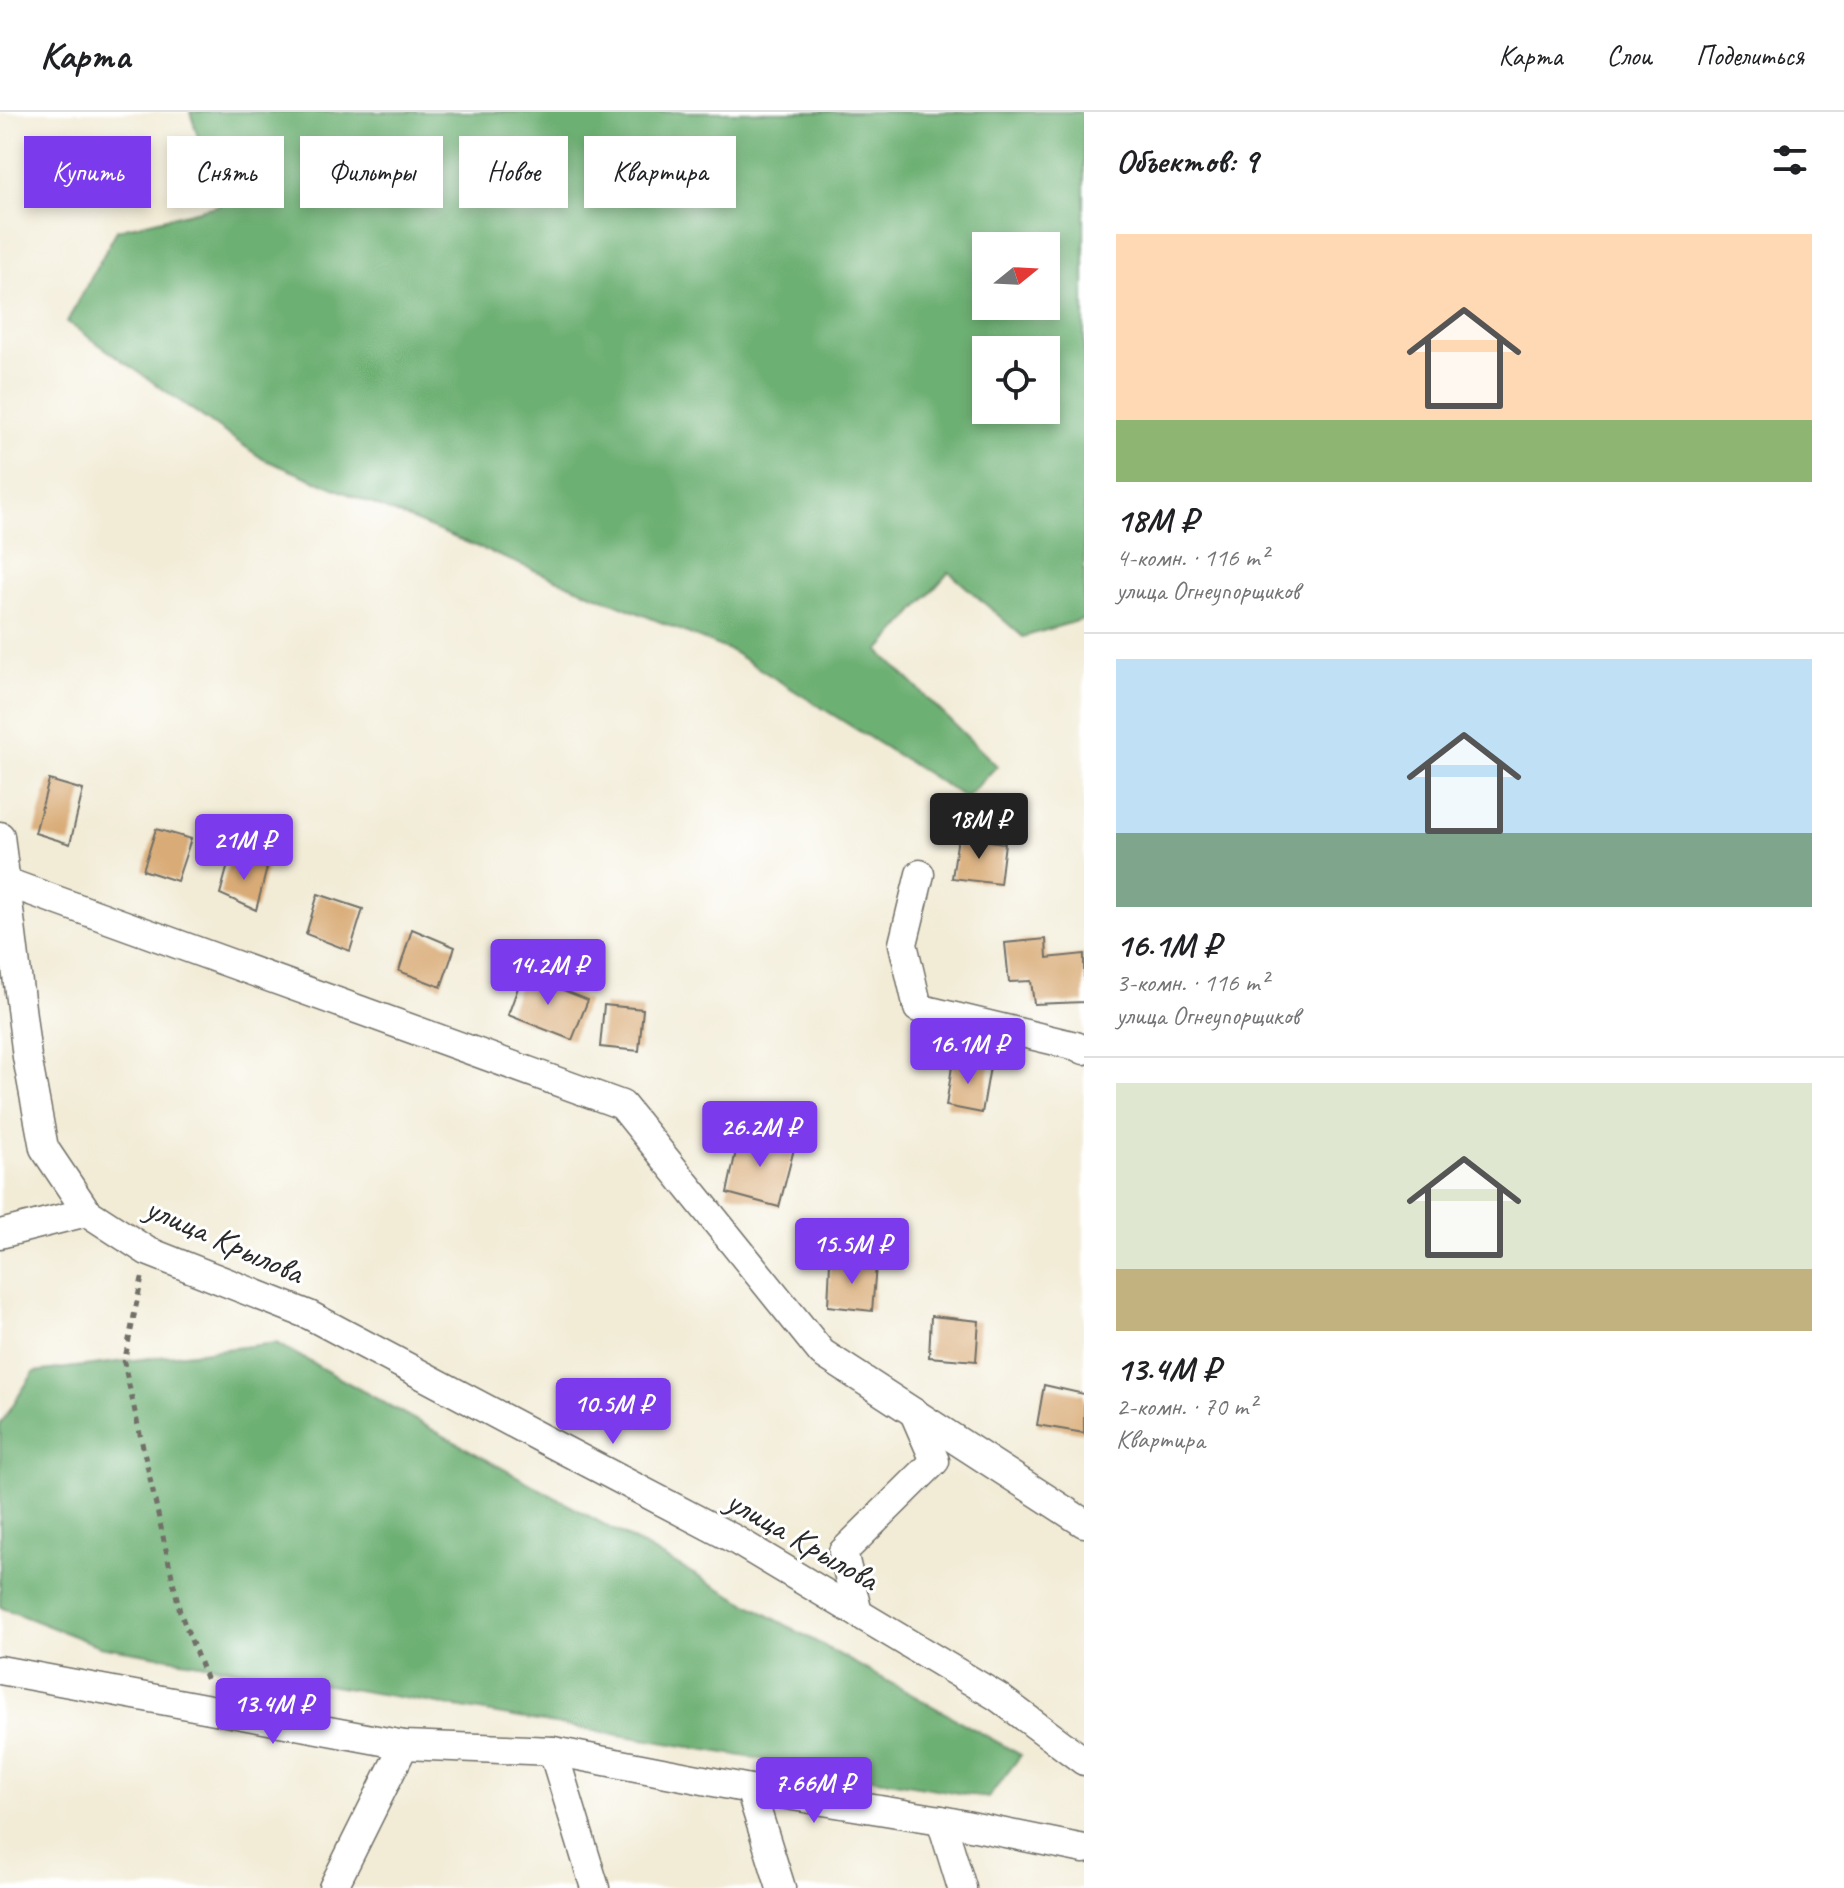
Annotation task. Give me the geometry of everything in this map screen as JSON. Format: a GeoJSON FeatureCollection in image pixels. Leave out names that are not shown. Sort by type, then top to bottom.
{"type":"FeatureCollection","features":[{"type":"Feature","properties":{"kind":"street"},"geometry":{"type":"LineString","coordinates":[[0,836],[27,1057],[44,1148],[87,1212],[0,1234]]}},
{"type":"Feature","properties":{"kind":"street"},"geometry":{"type":"LineString","coordinates":[[920,874],[903,944],[918,1008],[1084,1050]]}},
{"type":"Feature","properties":{"kind":"street"},"geometry":{"type":"LineString","coordinates":[[6,882],[622,1105],[822,1353],[1084,1523]]}},
{"type":"Feature","properties":{"kind":"street","name":"улица Крылова"},"geometry":{"type":"LineString","coordinates":[[87,1212],[147,1251],[309,1315],[734,1539],[998,1697],[1084,1761]]}},
{"type":"Feature","properties":{"kind":"street"},"geometry":{"type":"LineString","coordinates":[[914,1413],[935,1461]]}},
{"type":"Feature","properties":{"kind":"street"},"geometry":{"type":"LineString","coordinates":[[858,1613],[843,1552],[935,1461],[975,1452]]}},
{"type":"Feature","properties":{"kind":"street"},"geometry":{"type":"LineString","coordinates":[[0,1670],[404,1745],[553,1751],[750,1789],[941,1820],[1084,1849]]}},
{"type":"Feature","properties":{"kind":"street"},"geometry":{"type":"LineString","coordinates":[[333,1888],[404,1745]]}},
{"type":"Feature","properties":{"kind":"street"},"geometry":{"type":"LineString","coordinates":[[553,1751],[595,1888]]}},
{"type":"Feature","properties":{"kind":"street"},"geometry":{"type":"LineString","coordinates":[[750,1789],[781,1888]]}},
{"type":"Feature","properties":{"kind":"street"},"geometry":{"type":"LineString","coordinates":[[941,1820],[962,1888]]}},
{"type":"Feature","properties":{"kind":"path"},"geometry":{"type":"LineString","coordinates":[[147,1251],[124,1363],[180,1612],[219,1710]]}},
{"type":"Feature","properties":{"kind":"green space"},"geometry":{"type":"Polygon","coordinates":[[[190,112],[1084,112],[1084,619],[1023,637],[949,572],[879,651],[997,766],[966,798],[731,651],[263,459],[67,322],[117,230],[208,208],[284,208],[284,136],[198,136],[190,112]]]}},
{"type":"Feature","properties":{"kind":"green space"},"geometry":{"type":"Polygon","coordinates":[[[276,1343],[1021,1755],[988,1798],[99,1646],[0,1607],[0,1425],[34,1372],[276,1343]]]}},
{"type":"Feature","properties":{"kind":"building"},"geometry":{"type":"Polygon","coordinates":[[[49,780],[83,790],[70,844],[35,833],[49,780]]]}},
{"type":"Feature","properties":{"kind":"building"},"geometry":{"type":"Polygon","coordinates":[[[156,829],[191,839],[177,881],[143,870],[156,829]]]}},
{"type":"Feature","properties":{"kind":"building"},"geometry":{"type":"Polygon","coordinates":[[[958,837],[1005,843],[1000,884],[952,878],[958,837]]]}},
{"type":"Feature","properties":{"kind":"building"},"geometry":{"type":"Polygon","coordinates":[[[231,854],[267,868],[256,910],[220,894],[231,854]]]}},
{"type":"Feature","properties":{"kind":"building"},"geometry":{"type":"Polygon","coordinates":[[[318,894],[363,909],[350,951],[306,934],[318,894]]]}},
{"type":"Feature","properties":{"kind":"building"},"geometry":{"type":"Polygon","coordinates":[[[412,929],[455,947],[441,987],[399,971],[412,929]]]}},
{"type":"Feature","properties":{"kind":"building"},"geometry":{"type":"Polygon","coordinates":[[[1046,939],[1047,958],[1084,954],[1084,1002],[1034,1004],[1031,981],[1009,982],[1005,943],[1046,939]]]}},
{"type":"Feature","properties":{"kind":"building"},"geometry":{"type":"Polygon","coordinates":[[[523,974],[588,1000],[572,1040],[508,1015],[523,974]]]}},
{"type":"Feature","properties":{"kind":"building"},"geometry":{"type":"Polygon","coordinates":[[[604,1005],[643,1009],[639,1051],[600,1047],[604,1005]]]}},
{"type":"Feature","properties":{"kind":"building"},"geometry":{"type":"Polygon","coordinates":[[[953,1060],[990,1067],[982,1113],[946,1106],[953,1060]]]}},
{"type":"Feature","properties":{"kind":"building"},"geometry":{"type":"Polygon","coordinates":[[[740,1132],[795,1145],[779,1207],[727,1193],[740,1132]]]}},
{"type":"Feature","properties":{"kind":"building"},"geometry":{"type":"Polygon","coordinates":[[[830,1262],[876,1266],[872,1311],[828,1306],[830,1262]]]}},
{"type":"Feature","properties":{"kind":"building"},"geometry":{"type":"Polygon","coordinates":[[[931,1316],[979,1321],[976,1361],[929,1357],[931,1316]]]}},
{"type":"Feature","properties":{"kind":"building"},"geometry":{"type":"Polygon","coordinates":[[[1044,1385],[1084,1394],[1084,1433],[1037,1425],[1044,1385]]]}}]}
